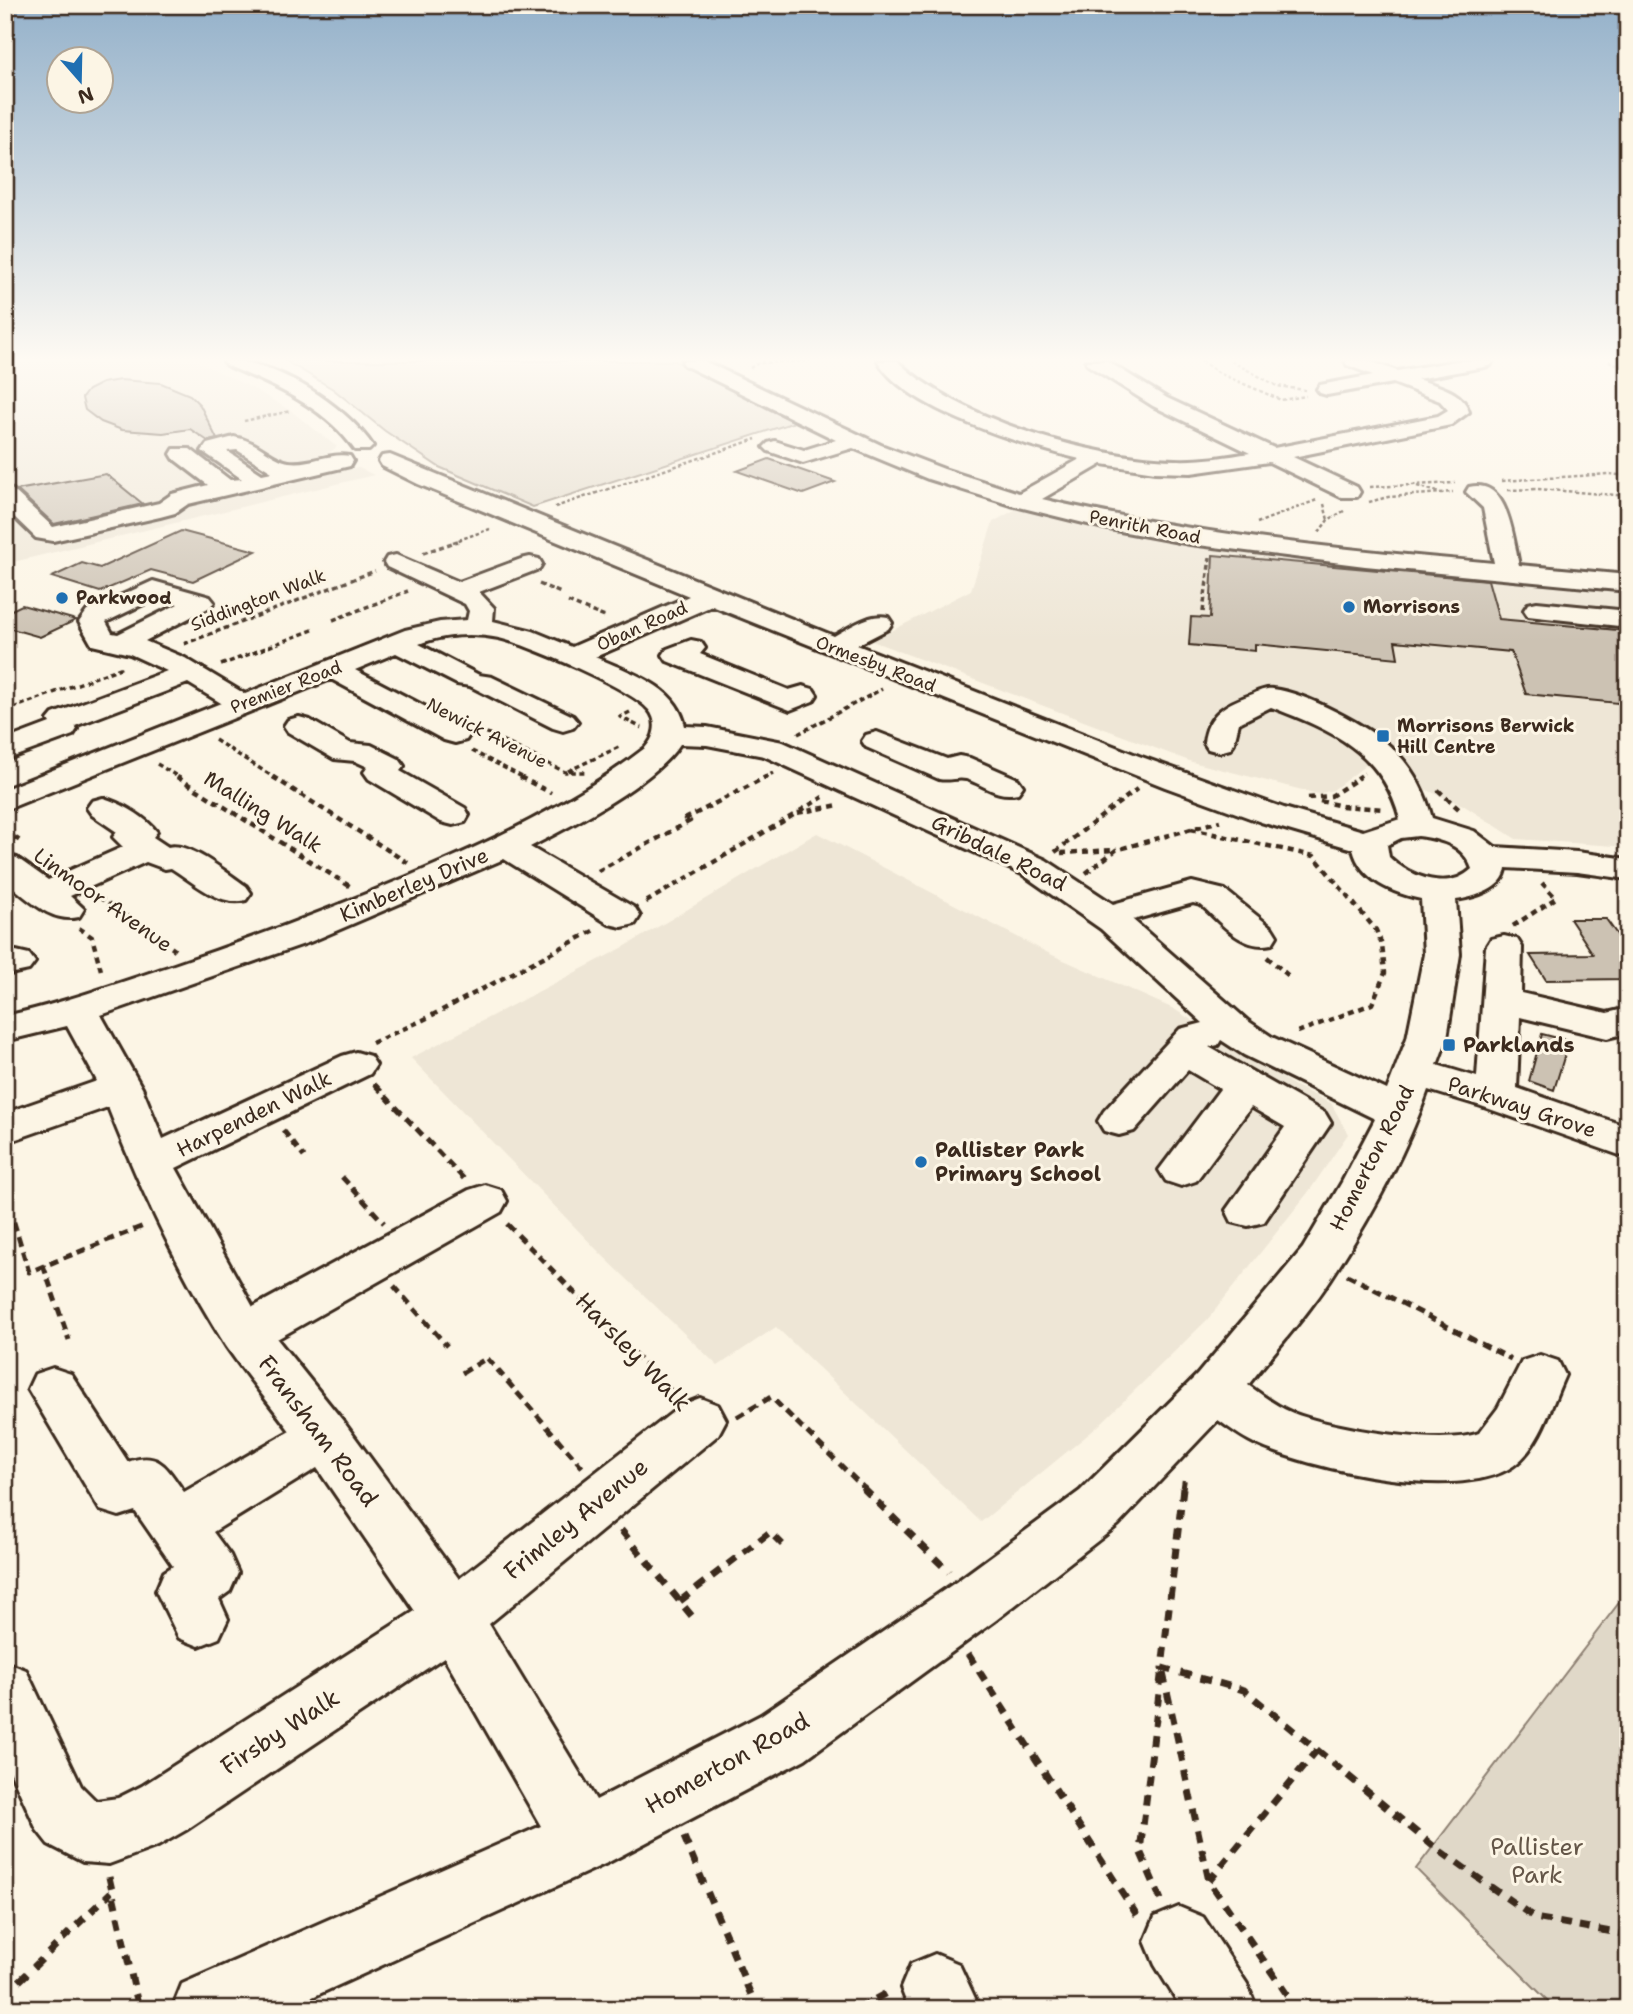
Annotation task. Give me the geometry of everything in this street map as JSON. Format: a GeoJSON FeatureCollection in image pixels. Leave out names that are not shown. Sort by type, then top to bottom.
{"type":"FeatureCollection","features":[{"type":"Feature","properties":{"kind":"street"},"geometry":{"type":"LineString","coordinates":[[183,455],[225,487]]}},
{"type":"Feature","properties":{"kind":"street"},"geometry":{"type":"LineString","coordinates":[[220,455],[252,477],[274,477]]}},
{"type":"Feature","properties":{"kind":"street"},"geometry":{"type":"LineString","coordinates":[[261,455],[279,467],[306,469]]}},
{"type":"Feature","properties":{"kind":"street"},"geometry":{"type":"LineString","coordinates":[[342,461],[346,455]]}},
{"type":"Feature","properties":{"kind":"street"},"geometry":{"type":"LineString","coordinates":[[5,495],[44,533],[53,534],[167,508],[180,499],[225,487],[237,487],[342,461],[361,464],[390,461],[398,455]]}},
{"type":"Feature","properties":{"kind":"street","name":"Penrith Road"},"geometry":{"type":"LineString","coordinates":[[889,455],[936,474],[1023,500],[1118,523],[1212,540],[1628,583]]}},
{"type":"Feature","properties":{"kind":"street"},"geometry":{"type":"LineString","coordinates":[[1088,455],[1176,467],[1226,464],[1272,455],[1354,501]]}},
{"type":"Feature","properties":{"kind":"street"},"geometry":{"type":"LineString","coordinates":[[1023,500],[1098,458]]}},
{"type":"Feature","properties":{"kind":"street","name":"Ormesby Road"},"geometry":{"type":"LineString","coordinates":[[390,461],[522,519],[834,647],[1157,774],[1259,811],[1371,844]]}},
{"type":"Feature","properties":{"kind":"street"},"geometry":{"type":"LineString","coordinates":[[1480,488],[1494,505],[1508,570]]}},
{"type":"Feature","properties":{"kind":"street"},"geometry":{"type":"LineString","coordinates":[[396,562],[482,605],[483,612],[478,625]]}},
{"type":"Feature","properties":{"kind":"street"},"geometry":{"type":"LineString","coordinates":[[446,586],[530,564]]}},
{"type":"Feature","properties":{"kind":"street","name":"Oban Road"},"geometry":{"type":"LineString","coordinates":[[572,657],[712,596]]}},
{"type":"Feature","properties":{"kind":"street"},"geometry":{"type":"LineString","coordinates":[[1537,610],[1628,619]]}},
{"type":"Feature","properties":{"kind":"street"},"geometry":{"type":"LineString","coordinates":[[834,647],[878,623]]}},
{"type":"Feature","properties":{"kind":"street","name":"Premier Road"},"geometry":{"type":"LineString","coordinates":[[5,800],[434,630],[478,625],[512,632],[572,657]]}},
{"type":"Feature","properties":{"kind":"street"},"geometry":{"type":"LineString","coordinates":[[123,642],[157,654],[242,704]]}},
{"type":"Feature","properties":{"kind":"street"},"geometry":{"type":"LineString","coordinates":[[396,643],[563,722]]}},
{"type":"Feature","properties":{"kind":"street"},"geometry":{"type":"LineString","coordinates":[[572,657],[651,695],[670,718],[660,734]]}},
{"type":"Feature","properties":{"kind":"street"},"geometry":{"type":"LineString","coordinates":[[651,695],[696,657],[790,701],[803,695]]}},
{"type":"Feature","properties":{"kind":"street","name":"Newick Avenue"},"geometry":{"type":"LineString","coordinates":[[333,669],[454,728]]}},
{"type":"Feature","properties":{"kind":"street"},"geometry":{"type":"LineString","coordinates":[[5,751],[63,724],[191,674]]}},
{"type":"Feature","properties":{"kind":"street"},"geometry":{"type":"LineString","coordinates":[[1219,743],[1221,723],[1227,716],[1270,697],[1336,723],[1365,740],[1385,757],[1409,792],[1418,826]]}},
{"type":"Feature","properties":{"kind":"street"},"geometry":{"type":"LineString","coordinates":[[372,757],[454,728],[518,700]]}},
{"type":"Feature","properties":{"kind":"street"},"geometry":{"type":"LineString","coordinates":[[299,726],[345,753],[360,751],[388,766],[380,772],[453,816]]}},
{"type":"Feature","properties":{"kind":"street","name":"Gribdale Road"},"geometry":{"type":"LineString","coordinates":[[660,734],[706,736],[785,754],[1034,867],[1069,886],[1108,916],[1246,1038],[1407,1093]]}},
{"type":"Feature","properties":{"kind":"street","name":"Kimberley Drive"},"geometry":{"type":"LineString","coordinates":[[5,1029],[94,1004],[201,968],[376,903],[432,879],[505,846],[576,807],[629,757],[658,753],[660,734]]}},
{"type":"Feature","properties":{"kind":"street"},"geometry":{"type":"LineString","coordinates":[[877,741],[950,772],[960,765],[993,780],[916,813]]}},
{"type":"Feature","properties":{"kind":"street"},"geometry":{"type":"LineString","coordinates":[[103,808],[141,832],[130,837],[165,859],[175,855],[234,893]]}},
{"type":"Feature","properties":{"kind":"street"},"geometry":{"type":"LineString","coordinates":[[1418,826],[1460,836],[1476,845],[1487,857],[1490,871],[1483,881],[1473,886],[1438,891],[1393,876],[1375,863],[1371,855],[1371,844],[1380,833],[1400,827],[1418,826]]}},
{"type":"Feature","properties":{"kind":"street"},"geometry":{"type":"LineString","coordinates":[[505,846],[622,916]]}},
{"type":"Feature","properties":{"kind":"street"},"geometry":{"type":"LineString","coordinates":[[62,895],[148,848]]}},
{"type":"Feature","properties":{"kind":"street"},"geometry":{"type":"LineString","coordinates":[[1487,857],[1577,862],[1628,869]]}},
{"type":"Feature","properties":{"kind":"street","name":"Linmoor Avenue"},"geometry":{"type":"LineString","coordinates":[[5,866],[62,895]]}},
{"type":"Feature","properties":{"kind":"street","name":"Homerton Road"},"geometry":{"type":"LineString","coordinates":[[207,2009],[583,1840],[783,1737],[961,1611],[1099,1508],[1203,1402],[1319,1260],[1407,1093],[1427,1038],[1442,954],[1438,891]]}},
{"type":"Feature","properties":{"kind":"street"},"geometry":{"type":"LineString","coordinates":[[1108,916],[1192,892],[1213,897],[1259,936]]}},
{"type":"Feature","properties":{"kind":"street"},"geometry":{"type":"LineString","coordinates":[[1496,1096],[1504,947]]}},
{"type":"Feature","properties":{"kind":"street"},"geometry":{"type":"LineString","coordinates":[[1502,1000],[1607,1026],[1628,1020]]}},
{"type":"Feature","properties":{"kind":"street","name":"Fransham Road"},"geometry":{"type":"LineString","coordinates":[[94,1004],[121,1088],[151,1162],[226,1304],[245,1334],[325,1437],[453,1618],[583,1840]]}},
{"type":"Feature","properties":{"kind":"street"},"geometry":{"type":"LineString","coordinates":[[1119,1121],[1194,1038],[1246,1038]]}},
{"type":"Feature","properties":{"kind":"street"},"geometry":{"type":"LineString","coordinates":[[1184,1050],[1310,1123],[1248,1209]]}},
{"type":"Feature","properties":{"kind":"street","name":"Harpenden Walk"},"geometry":{"type":"LineString","coordinates":[[151,1162],[356,1065]]}},
{"type":"Feature","properties":{"kind":"street"},"geometry":{"type":"LineString","coordinates":[[1181,1170],[1245,1086]]}},
{"type":"Feature","properties":{"kind":"street"},"geometry":{"type":"LineString","coordinates":[[5,1128],[121,1088]]}},
{"type":"Feature","properties":{"kind":"street","name":"Parkway Grove"},"geometry":{"type":"LineString","coordinates":[[1407,1093],[1496,1096],[1628,1143]]}},
{"type":"Feature","properties":{"kind":"street"},"geometry":{"type":"LineString","coordinates":[[245,1334],[485,1201]]}},
{"type":"Feature","properties":{"kind":"street"},"geometry":{"type":"LineString","coordinates":[[61,1364],[119,1493],[144,1479],[210,1573],[184,1591],[199,1619]]}},
{"type":"Feature","properties":{"kind":"street"},"geometry":{"type":"LineString","coordinates":[[1203,1402],[1303,1439],[1337,1448],[1446,1461],[1474,1459],[1496,1450],[1511,1432],[1541,1375]]}},
{"type":"Feature","properties":{"kind":"street","name":"Frimley Avenue"},"geometry":{"type":"LineString","coordinates":[[453,1618],[700,1420]]}},
{"type":"Feature","properties":{"kind":"street"},"geometry":{"type":"LineString","coordinates":[[175,1526],[325,1437]]}},
{"type":"Feature","properties":{"kind":"street","name":"Firsby Walk"},"geometry":{"type":"LineString","coordinates":[[107,1863],[129,1826],[163,1808],[453,1618]]}},
{"type":"Feature","properties":{"kind":"street"},"geometry":{"type":"LineString","coordinates":[[5,1691],[59,1808],[71,1824],[85,1832],[107,1863]]}},
{"type":"Feature","properties":{"kind":"street"},"geometry":{"type":"LineString","coordinates":[[1179,1941],[1219,2008]]}},
{"type":"Feature","properties":{"kind":"path","name":"Siddington Walk"},"geometry":{"type":"LineString","coordinates":[[5,711],[396,562],[710,455]]}},
{"type":"Feature","properties":{"kind":"path"},"geometry":{"type":"LineString","coordinates":[[1501,481],[1609,474],[1628,476]]}},
{"type":"Feature","properties":{"kind":"path"},"geometry":{"type":"LineString","coordinates":[[1413,485],[1441,493]]}},
{"type":"Feature","properties":{"kind":"path"},"geometry":{"type":"LineString","coordinates":[[1318,552],[1316,538],[1328,520],[1377,486],[1538,489],[1628,496]]}},
{"type":"Feature","properties":{"kind":"path"},"geometry":{"type":"LineString","coordinates":[[1354,501],[1480,488]]}},
{"type":"Feature","properties":{"kind":"path"},"geometry":{"type":"LineString","coordinates":[[1203,612],[1212,540],[1323,498],[1328,520]]}},
{"type":"Feature","properties":{"kind":"path"},"geometry":{"type":"LineString","coordinates":[[333,621],[446,586]]}},
{"type":"Feature","properties":{"kind":"path"},"geometry":{"type":"LineString","coordinates":[[568,602],[634,630]]}},
{"type":"Feature","properties":{"kind":"path"},"geometry":{"type":"LineString","coordinates":[[191,674],[315,629]]}},
{"type":"Feature","properties":{"kind":"path"},"geometry":{"type":"LineString","coordinates":[[571,885],[690,821],[685,819],[877,690],[921,681]]}},
{"type":"Feature","properties":{"kind":"path"},"geometry":{"type":"LineString","coordinates":[[651,695],[620,717],[660,734]]}},
{"type":"Feature","properties":{"kind":"path","name":"Malling Walk"},"geometry":{"type":"LineString","coordinates":[[191,725],[432,879]]}},
{"type":"Feature","properties":{"kind":"path","name":"Newick Avenue"},"geometry":{"type":"LineString","coordinates":[[576,807],[448,738],[454,728],[565,772],[629,757]]}},
{"type":"Feature","properties":{"kind":"path","name":"Malling Walk"},"geometry":{"type":"LineString","coordinates":[[133,749],[376,903]]}},
{"type":"Feature","properties":{"kind":"path"},"geometry":{"type":"LineString","coordinates":[[565,772],[629,757]]}},
{"type":"Feature","properties":{"kind":"path"},"geometry":{"type":"LineString","coordinates":[[1298,796],[1320,801],[1341,791],[1385,757],[1415,764],[1448,802],[1471,818]]}},
{"type":"Feature","properties":{"kind":"path"},"geometry":{"type":"LineString","coordinates":[[1157,774],[1053,853],[1116,850],[1259,811]]}},
{"type":"Feature","properties":{"kind":"path"},"geometry":{"type":"LineString","coordinates":[[1191,829],[1314,856],[1376,930],[1382,945],[1385,972],[1372,1004],[1246,1038]]}},
{"type":"Feature","properties":{"kind":"path","name":"Linmoor Avenue"},"geometry":{"type":"LineString","coordinates":[[5,831],[62,895],[201,968]]}},
{"type":"Feature","properties":{"kind":"path"},"geometry":{"type":"LineString","coordinates":[[1069,886],[1116,850]]}},
{"type":"Feature","properties":{"kind":"path"},"geometry":{"type":"LineString","coordinates":[[1504,947],[1497,936],[1556,898],[1523,859]]}},
{"type":"Feature","properties":{"kind":"path","name":"Linmoor Avenue"},"geometry":{"type":"LineString","coordinates":[[62,895],[56,912],[92,937],[94,1004]]}},
{"type":"Feature","properties":{"kind":"path","name":"Harsley Walk"},"geometry":{"type":"LineString","coordinates":[[356,1065],[700,1420],[725,1424],[771,1397],[924,1546],[961,1611]]}},
{"type":"Feature","properties":{"kind":"path"},"geometry":{"type":"LineString","coordinates":[[342,1177],[447,1346]]}},
{"type":"Feature","properties":{"kind":"path"},"geometry":{"type":"LineString","coordinates":[[5,1193],[29,1272],[176,1213]]}},
{"type":"Feature","properties":{"kind":"path"},"geometry":{"type":"LineString","coordinates":[[1319,1260],[1541,1375]]}},
{"type":"Feature","properties":{"kind":"path"},"geometry":{"type":"LineString","coordinates":[[43,1265],[61,1364]]}},
{"type":"Feature","properties":{"kind":"path"},"geometry":{"type":"LineString","coordinates":[[462,1373],[487,1358],[603,1498],[696,1621]]}},
{"type":"Feature","properties":{"kind":"path"},"geometry":{"type":"LineString","coordinates":[[961,1611],[1152,1938],[1179,1941],[1140,1851],[1163,1668],[1203,1402]]}},
{"type":"Feature","properties":{"kind":"path"},"geometry":{"type":"LineString","coordinates":[[680,1601],[770,1532],[786,1548]]}},
{"type":"Feature","properties":{"kind":"path"},"geometry":{"type":"LineString","coordinates":[[1163,1668],[1244,1690],[1433,1846],[1535,1918],[1628,1936]]}},
{"type":"Feature","properties":{"kind":"path"},"geometry":{"type":"LineString","coordinates":[[1163,1668],[1209,1881],[1297,2009]]}},
{"type":"Feature","properties":{"kind":"path"},"geometry":{"type":"LineString","coordinates":[[1209,1881],[1317,1750]]}},
{"type":"Feature","properties":{"kind":"path"},"geometry":{"type":"LineString","coordinates":[[667,1798],[757,2009]]}},
{"type":"Feature","properties":{"kind":"path"},"geometry":{"type":"LineString","coordinates":[[5,1994],[107,1863]]}},
{"type":"Feature","properties":{"kind":"path"},"geometry":{"type":"LineString","coordinates":[[107,1863],[139,2009]]}},
{"type":"Feature","properties":{"kind":"shaded area"},"geometry":{"type":"Polygon","coordinates":[[[5,455],[321,455],[297,463],[311,473],[359,468],[374,475],[5,564],[5,455]]]}},
{"type":"Feature","properties":{"kind":"shaded area"},"geometry":{"type":"Polygon","coordinates":[[[1018,508],[1205,549],[1628,589],[1628,847],[1516,839],[1463,805],[1366,765],[1333,790],[1318,794],[1192,762],[872,641],[971,590],[993,522],[1018,508]]]}},
{"type":"Feature","properties":{"kind":"shaded area","name":"Pallister Park Primary School"},"geometry":{"type":"Polygon","coordinates":[[[817,833],[1050,954],[1174,1009],[1295,1086],[1331,1103],[1348,1134],[1310,1190],[1208,1319],[1096,1428],[981,1522],[776,1327],[718,1366],[601,1254],[411,1058],[624,947],[817,833]]]}},
{"type":"Feature","properties":{"kind":"green space"},"geometry":{"type":"Polygon","coordinates":[[[421,455],[693,455],[533,507],[439,467],[421,455]]]}},
{"type":"Feature","properties":{"kind":"green space","name":"Pallister Park"},"geometry":{"type":"Polygon","coordinates":[[[1628,1591],[1628,2009],[1556,2009],[1416,1869],[1628,1591]]]}},
{"type":"Feature","properties":{"kind":"building"},"geometry":{"type":"Polygon","coordinates":[[[769,459],[835,482],[803,494],[737,471],[769,459]]]}},
{"type":"Feature","properties":{"kind":"building"},"geometry":{"type":"Polygon","coordinates":[[[106,474],[143,504],[54,524],[17,490],[106,474]]]}},
{"type":"Feature","properties":{"kind":"building","name":"Parkwood"},"geometry":{"type":"Polygon","coordinates":[[[181,531],[256,551],[193,581],[151,570],[100,592],[52,577],[82,563],[100,568],[181,531]]]}},
{"type":"Feature","properties":{"kind":"building","name":"Morrisons"},"geometry":{"type":"Polygon","coordinates":[[[1213,555],[1488,580],[1499,619],[1628,631],[1628,704],[1526,694],[1511,652],[1395,641],[1398,658],[1255,644],[1255,651],[1189,645],[1191,617],[1210,618],[1213,555]]]}},
{"type":"Feature","properties":{"kind":"building"},"geometry":{"type":"Polygon","coordinates":[[[22,605],[76,620],[40,637],[5,627],[5,613],[22,605]]]}},
{"type":"Feature","properties":{"kind":"building"},"geometry":{"type":"Polygon","coordinates":[[[1570,919],[1606,919],[1628,950],[1628,979],[1546,980],[1530,955],[1593,954],[1570,919]]]}},
{"type":"Feature","properties":{"kind":"building"},"geometry":{"type":"Polygon","coordinates":[[[1542,1034],[1569,1041],[1554,1090],[1529,1081],[1542,1034]]]}},
{"type":"Feature","properties":{"kind":"place","name":"Parkwood"},"geometry":{"type":"Point","coordinates":[62,598]}},
{"type":"Feature","properties":{"kind":"place","name":"Morrisons"},"geometry":{"type":"Point","coordinates":[1349,607]}},
{"type":"Feature","properties":{"kind":"place","name":"Morrisons Berwick Hill Centre"},"geometry":{"type":"Point","coordinates":[1383,736]}},
{"type":"Feature","properties":{"kind":"place","name":"Parklands"},"geometry":{"type":"Point","coordinates":[1449,1045]}},
{"type":"Feature","properties":{"kind":"place","name":"Pallister Park Primary School"},"geometry":{"type":"Point","coordinates":[921,1162]}}]}
